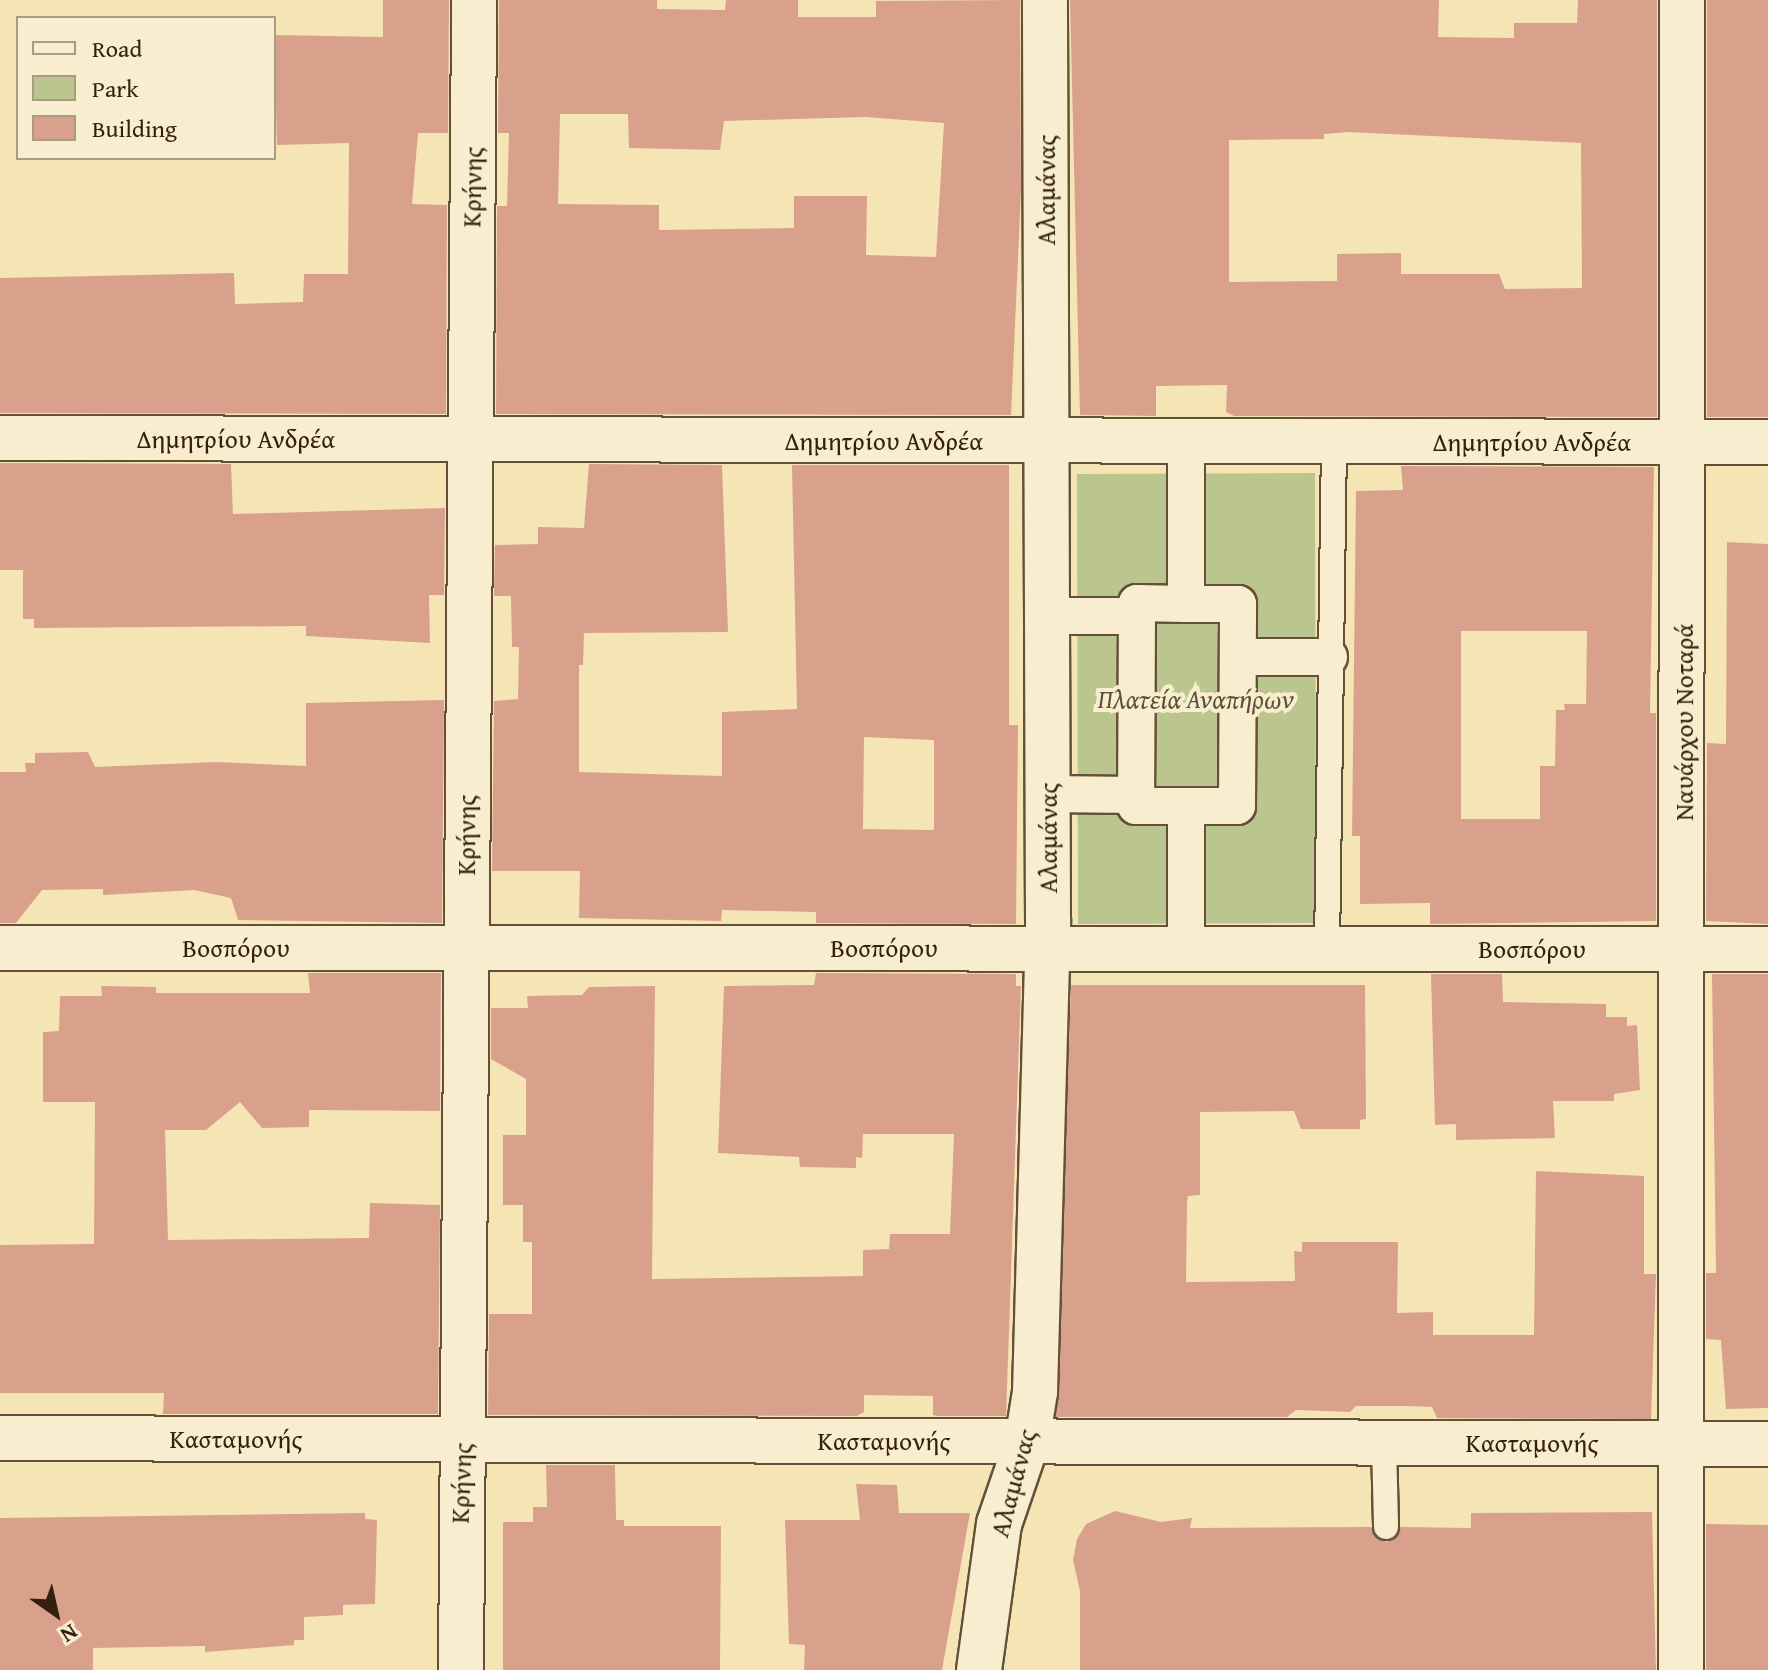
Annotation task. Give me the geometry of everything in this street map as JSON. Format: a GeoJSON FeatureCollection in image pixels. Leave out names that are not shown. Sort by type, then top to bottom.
{"type":"FeatureCollection","features":[{"type":"Feature","properties":{"kind":"street","name":"Κρήνης"},"geometry":{"type":"LineString","coordinates":[[461,1670],[459,1496],[464,1440],[465,948],[474,0]]}},
{"type":"Feature","properties":{"kind":"street","name":"Αλαμάνας"},"geometry":{"type":"LineString","coordinates":[[979,1670],[999,1524],[1027,1442],[1035,1392],[1047,794],[1049,441],[1045,0]]}},
{"type":"Feature","properties":{"kind":"street","name":"Ναυάρχου Νοταρά"},"geometry":{"type":"LineString","coordinates":[[1681,1670],[1684,949],[1682,0]]}},
{"type":"Feature","properties":{"kind":"street","name":"Δημητρίου Ανδρέα"},"geometry":{"type":"LineString","coordinates":[[0,438],[1768,442]]}},
{"type":"Feature","properties":{"kind":"street"},"geometry":{"type":"LineString","coordinates":[[1186,441],[1186,604]]}},
{"type":"Feature","properties":{"kind":"street"},"geometry":{"type":"LineString","coordinates":[[1137,603],[1238,604],[1237,806],[1136,806],[1137,616],[1137,603]]}},
{"type":"Feature","properties":{"kind":"street"},"geometry":{"type":"LineString","coordinates":[[1047,616],[1137,616]]}},
{"type":"Feature","properties":{"kind":"street"},"geometry":{"type":"LineString","coordinates":[[1239,657],[1329,657]]}},
{"type":"Feature","properties":{"kind":"street"},"geometry":{"type":"LineString","coordinates":[[1047,794],[1136,795]]}},
{"type":"Feature","properties":{"kind":"street"},"geometry":{"type":"LineString","coordinates":[[1186,806],[1186,949]]}},
{"type":"Feature","properties":{"kind":"street","name":"Βοσπόρου"},"geometry":{"type":"LineString","coordinates":[[0,948],[1768,949]]}},
{"type":"Feature","properties":{"kind":"street","name":"Κασταμονής"},"geometry":{"type":"LineString","coordinates":[[0,1438],[1768,1444]]}},
{"type":"Feature","properties":{"kind":"lane"},"geometry":{"type":"LineString","coordinates":[[1327,949],[1334,441]]}},
{"type":"Feature","properties":{"kind":"lane"},"geometry":{"type":"LineString","coordinates":[[1384,1443],[1386,1527]]}},
{"type":"Feature","properties":{"kind":"green space","name":"Πλατεία Αναπήρων"},"geometry":{"type":"Polygon","coordinates":[[[1315,473],[1316,923],[1078,924],[1077,474],[1315,473]]]}},
{"type":"Feature","properties":{"kind":"building"},"geometry":{"type":"Polygon","coordinates":[[[383,0],[449,0],[448,133],[418,133],[412,204],[447,205],[446,414],[0,413],[0,278],[234,273],[235,304],[303,302],[304,274],[348,274],[349,143],[277,145],[276,35],[383,37],[383,0]]]}},
{"type":"Feature","properties":{"kind":"building"},"geometry":{"type":"Polygon","coordinates":[[[499,0],[657,0],[657,9],[725,10],[726,0],[798,0],[798,17],[876,17],[876,1],[1020,0],[1021,190],[1011,415],[496,414],[497,206],[507,206],[509,133],[498,133],[499,0]],[[560,114],[558,204],[659,205],[659,230],[794,228],[794,196],[867,196],[866,255],[936,257],[944,123],[865,117],[724,121],[720,150],[629,148],[628,114],[560,114]]]}},
{"type":"Feature","properties":{"kind":"building"},"geometry":{"type":"Polygon","coordinates":[[[1070,0],[1439,0],[1438,37],[1514,38],[1514,23],[1577,23],[1578,0],[1657,0],[1657,417],[1234,416],[1226,412],[1227,385],[1156,386],[1156,416],[1080,415],[1070,0]],[[1348,132],[1324,134],[1324,139],[1229,140],[1229,282],[1337,281],[1337,254],[1401,253],[1401,274],[1499,274],[1505,289],[1582,288],[1581,143],[1348,132]]]}},
{"type":"Feature","properties":{"kind":"building"},"geometry":{"type":"Polygon","coordinates":[[[1707,0],[1768,0],[1768,417],[1707,417],[1707,0]]]}},
{"type":"Feature","properties":{"kind":"building"},"geometry":{"type":"Polygon","coordinates":[[[0,463],[231,464],[233,514],[445,508],[444,595],[429,595],[430,643],[306,636],[306,626],[34,628],[34,619],[23,619],[23,570],[0,570],[0,463]]]}},
{"type":"Feature","properties":{"kind":"building"},"geometry":{"type":"Polygon","coordinates":[[[589,464],[722,465],[728,632],[584,633],[583,665],[579,665],[579,772],[722,776],[722,712],[797,709],[792,465],[1009,465],[1009,725],[1018,725],[1016,924],[816,923],[816,912],[722,910],[721,921],[579,918],[580,871],[492,871],[494,701],[518,699],[519,647],[512,647],[511,596],[494,596],[495,545],[538,544],[538,527],[584,528],[589,464]],[[864,737],[863,829],[934,830],[934,740],[864,737]]]}},
{"type":"Feature","properties":{"kind":"building"},"geometry":{"type":"Polygon","coordinates":[[[1401,466],[1654,467],[1650,713],[1656,713],[1656,921],[1430,924],[1430,903],[1360,904],[1360,836],[1352,836],[1356,491],[1403,490],[1401,466]],[[1461,631],[1461,819],[1540,819],[1540,766],[1555,766],[1556,710],[1565,710],[1564,704],[1586,704],[1587,631],[1461,631]]]}},
{"type":"Feature","properties":{"kind":"building"},"geometry":{"type":"Polygon","coordinates":[[[1727,542],[1768,544],[1768,924],[1706,921],[1707,743],[1726,744],[1727,542]]]}},
{"type":"Feature","properties":{"kind":"building"},"geometry":{"type":"Polygon","coordinates":[[[444,700],[442,923],[238,920],[231,898],[194,890],[103,895],[103,889],[42,890],[16,923],[0,923],[0,772],[26,772],[25,763],[35,763],[35,753],[88,752],[95,767],[216,762],[306,766],[306,703],[444,700]]]}},
{"type":"Feature","properties":{"kind":"building"},"geometry":{"type":"Polygon","coordinates":[[[308,973],[441,973],[440,1111],[309,1110],[309,1127],[262,1128],[240,1102],[206,1130],[165,1130],[168,1240],[369,1238],[370,1203],[440,1205],[438,1414],[163,1414],[164,1393],[0,1393],[0,1245],[94,1244],[95,1102],[43,1102],[43,1032],[59,1031],[60,996],[102,996],[101,986],[156,987],[156,993],[310,993],[308,973]]]}},
{"type":"Feature","properties":{"kind":"building"},"geometry":{"type":"Polygon","coordinates":[[[816,973],[1016,974],[1016,986],[1021,986],[1006,1416],[938,1416],[933,1415],[933,1396],[864,1395],[864,1412],[857,1416],[488,1415],[489,1314],[532,1314],[532,1242],[523,1242],[523,1205],[503,1205],[503,1135],[526,1135],[526,1079],[491,1059],[491,1008],[528,1008],[527,996],[582,995],[589,987],[655,986],[652,1279],[863,1276],[863,1250],[889,1249],[890,1234],[950,1234],[954,1134],[863,1134],[862,1158],[856,1157],[856,1168],[800,1167],[799,1157],[718,1153],[724,986],[814,985],[816,973]]]}},
{"type":"Feature","properties":{"kind":"building"},"geometry":{"type":"Polygon","coordinates":[[[1431,974],[1502,974],[1503,1002],[1606,1004],[1606,1017],[1627,1017],[1627,1026],[1637,1025],[1640,1090],[1614,1094],[1614,1101],[1553,1101],[1555,1138],[1456,1140],[1456,1124],[1435,1125],[1431,974]]]}},
{"type":"Feature","properties":{"kind":"building"},"geometry":{"type":"Polygon","coordinates":[[[1712,974],[1768,974],[1768,1408],[1726,1409],[1721,1340],[1706,1339],[1706,1273],[1716,1273],[1712,974]]]}},
{"type":"Feature","properties":{"kind":"building"},"geometry":{"type":"Polygon","coordinates":[[[1071,985],[1365,985],[1366,1119],[1360,1120],[1360,1129],[1301,1129],[1294,1111],[1200,1112],[1200,1195],[1188,1196],[1186,1282],[1295,1281],[1294,1251],[1302,1252],[1302,1242],[1398,1242],[1397,1313],[1433,1312],[1433,1335],[1534,1335],[1536,1171],[1644,1176],[1644,1274],[1656,1274],[1651,1419],[1437,1418],[1432,1407],[1406,1406],[1356,1406],[1350,1412],[1296,1410],[1287,1417],[1056,1417],[1071,985]]]}},
{"type":"Feature","properties":{"kind":"building"},"geometry":{"type":"Polygon","coordinates":[[[546,1465],[615,1465],[616,1520],[624,1520],[624,1526],[721,1526],[720,1670],[503,1670],[503,1522],[533,1522],[533,1507],[547,1507],[546,1465]]]}},
{"type":"Feature","properties":{"kind":"building"},"geometry":{"type":"Polygon","coordinates":[[[856,1484],[897,1485],[899,1513],[970,1513],[942,1670],[804,1670],[805,1645],[789,1644],[785,1520],[860,1520],[856,1484]]]}},
{"type":"Feature","properties":{"kind":"building"},"geometry":{"type":"Polygon","coordinates":[[[1115,1511],[1161,1522],[1192,1518],[1190,1528],[1371,1527],[1386,1542],[1394,1539],[1401,1527],[1471,1528],[1471,1513],[1652,1512],[1656,1670],[1080,1670],[1080,1591],[1073,1560],[1077,1539],[1086,1524],[1115,1511]]]}},
{"type":"Feature","properties":{"kind":"building"},"geometry":{"type":"Polygon","coordinates":[[[365,1513],[365,1519],[377,1520],[375,1604],[343,1605],[343,1615],[304,1617],[304,1640],[294,1640],[294,1645],[205,1652],[205,1646],[93,1648],[93,1670],[0,1670],[0,1518],[365,1513]]]}},
{"type":"Feature","properties":{"kind":"building"},"geometry":{"type":"Polygon","coordinates":[[[1706,1524],[1768,1525],[1768,1670],[1706,1670],[1706,1524]]]}}]}
